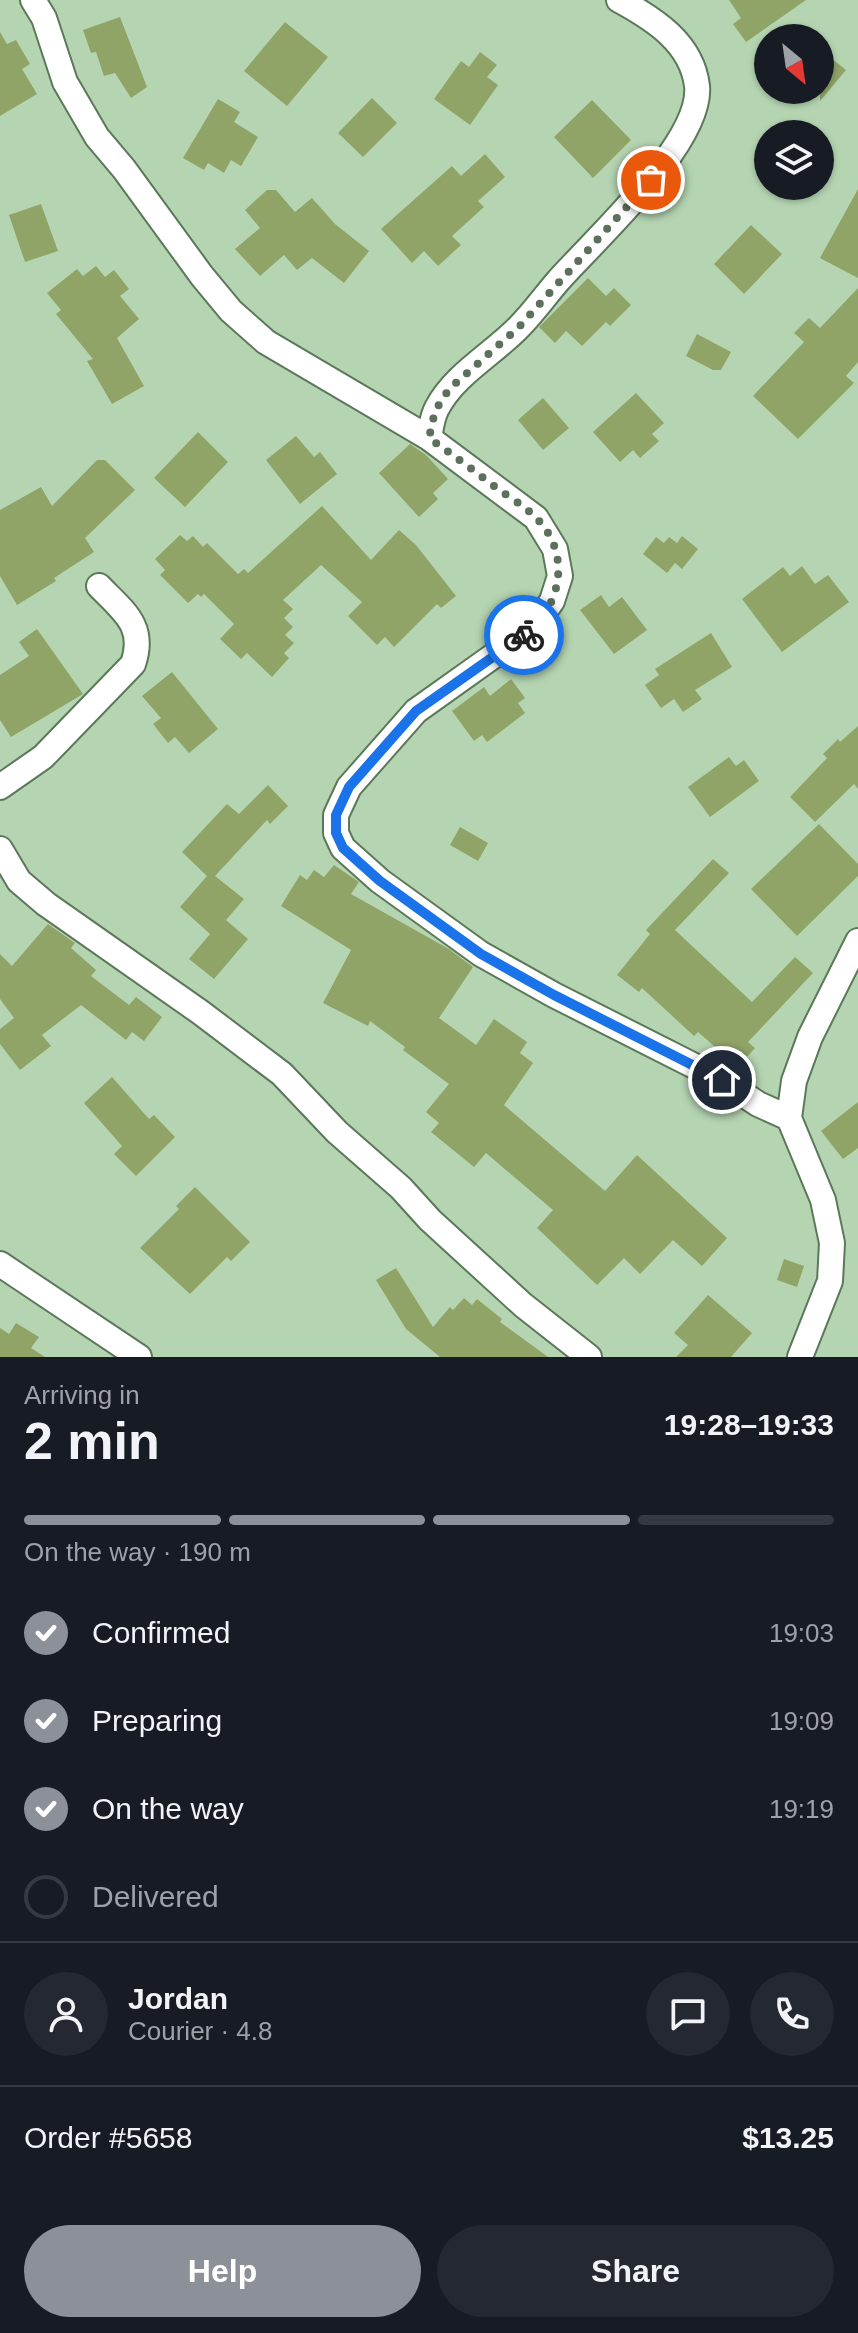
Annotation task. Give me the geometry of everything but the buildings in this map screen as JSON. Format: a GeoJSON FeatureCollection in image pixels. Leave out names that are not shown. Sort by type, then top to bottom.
{"type":"FeatureCollection","features":[{"type":"Feature","properties":{"kind":"street"},"geometry":{"type":"LineString","coordinates":[[33,0],[44,18],[65,82],[97,137],[231,311],[266,342],[429,438],[536,518],[555,549],[560,576],[552,601],[534,627],[416,711],[349,787],[336,815],[336,833],[343,848],[380,881],[481,954],[789,1118]]}},
{"type":"Feature","properties":{"kind":"street"},"geometry":{"type":"LineString","coordinates":[[429,438],[435,411],[449,389],[518,328],[651,180],[678,143],[696,107],[697,87],[691,62],[677,41],[645,14],[619,0]]}},
{"type":"Feature","properties":{"kind":"street"},"geometry":{"type":"LineString","coordinates":[[0,787],[43,757],[133,664],[139,646],[137,632],[99,586]]}},
{"type":"Feature","properties":{"kind":"street"},"geometry":{"type":"LineString","coordinates":[[0,849],[19,881],[46,904],[282,1074],[337,1132],[401,1188],[430,1220],[523,1305],[589,1357]]}},
{"type":"Feature","properties":{"kind":"street"},"geometry":{"type":"LineString","coordinates":[[800,1357],[830,1281],[832,1243],[823,1200],[789,1118],[794,1081],[810,1037],[858,941]]}},
{"type":"Feature","properties":{"kind":"street"},"geometry":{"type":"LineString","coordinates":[[0,1264],[139,1357]]}},
{"type":"Feature","properties":{"kind":"way so far"},"geometry":{"type":"LineString","coordinates":[[524,635],[534,627],[552,601],[560,576],[555,549],[536,518],[429,438],[435,411],[449,389],[518,328],[651,180]]}},
{"type":"Feature","properties":{"kind":"route"},"geometry":{"type":"LineString","coordinates":[[524,635],[416,711],[377,752],[349,787],[336,815],[336,833],[343,848],[380,881],[481,954],[554,995],[722,1080]]}}]}
